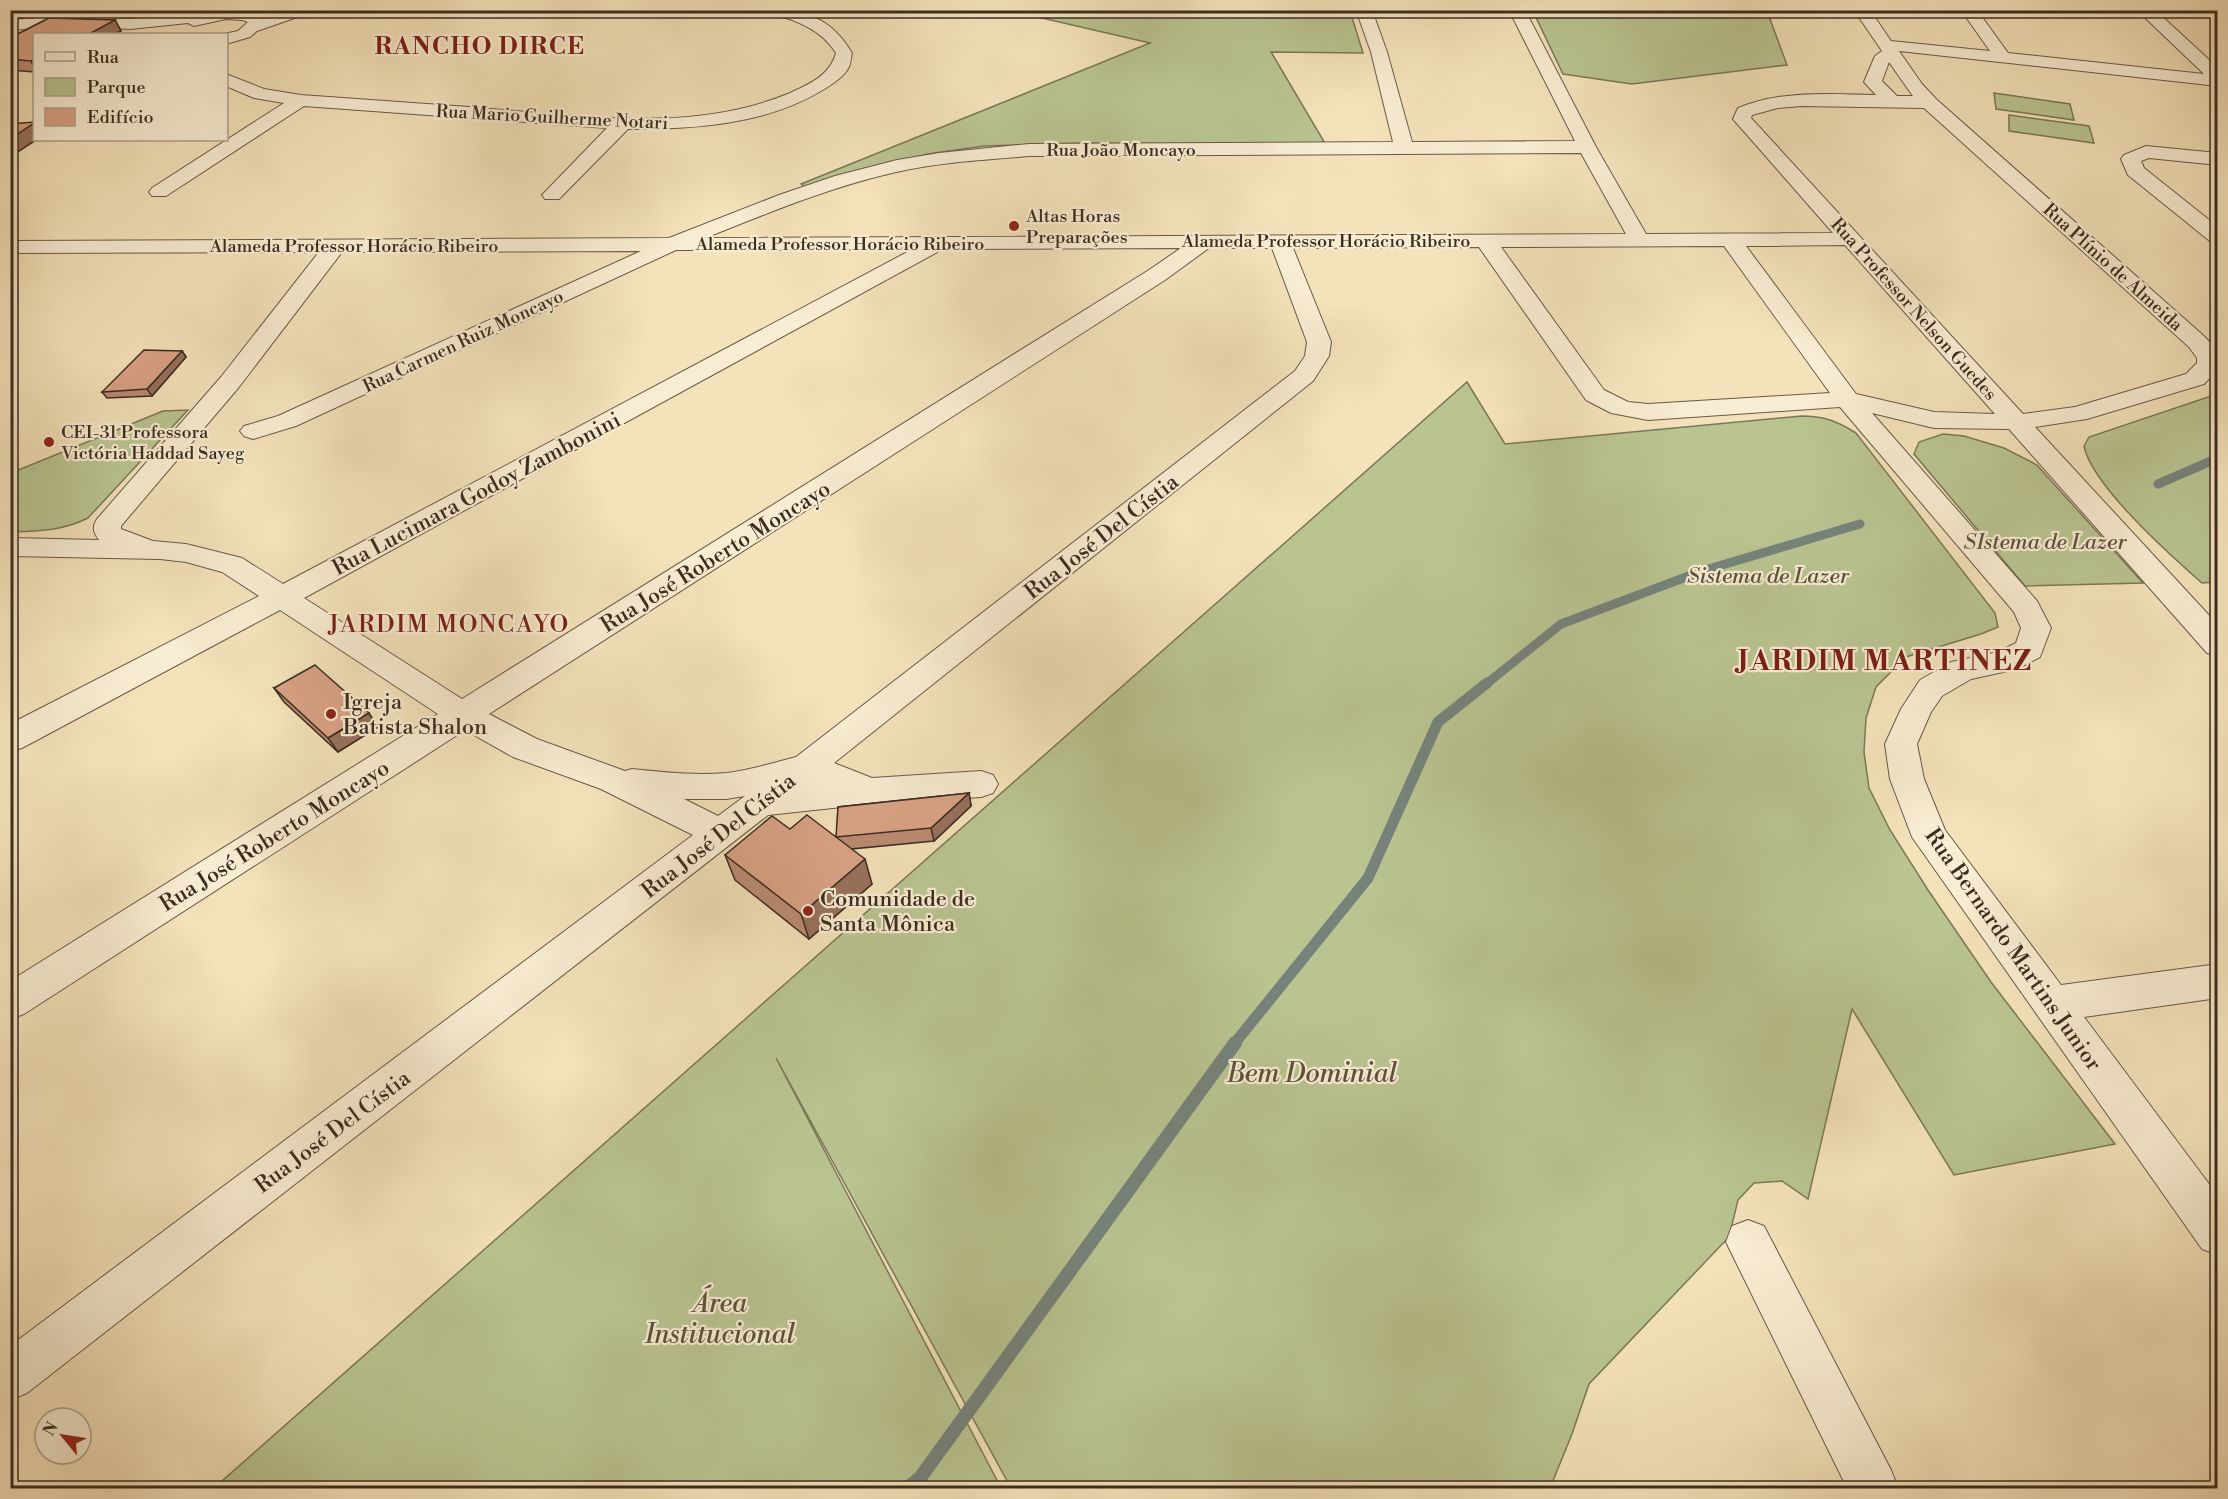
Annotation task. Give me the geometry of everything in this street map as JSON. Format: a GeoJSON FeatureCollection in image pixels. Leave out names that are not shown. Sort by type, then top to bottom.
{"type":"FeatureCollection","features":[{"type":"Feature","properties":{"kind":"street","name":"Rua Mario Guilherme Notari"},"geometry":{"type":"LineString","coordinates":[[228,38],[260,20],[303,10]]}},
{"type":"Feature","properties":{"kind":"street","name":"Rua Mario Guilherme Notari"},"geometry":{"type":"LineString","coordinates":[[228,80],[260,94],[300,100],[622,124],[689,123],[733,116],[783,104],[820,85],[838,70],[843,58],[841,44],[824,28],[774,10]]}},
{"type":"Feature","properties":{"kind":"street"},"geometry":{"type":"LineString","coordinates":[[1364,10],[1379,52],[1404,149]]}},
{"type":"Feature","properties":{"kind":"street"},"geometry":{"type":"LineString","coordinates":[[1517,10],[1587,147],[1639,239]]}},
{"type":"Feature","properties":{"kind":"street","name":"Rua Plínio de Almeida"},"geometry":{"type":"LineString","coordinates":[[1862,10],[1911,102]]}},
{"type":"Feature","properties":{"kind":"street"},"geometry":{"type":"LineString","coordinates":[[1969,10],[2003,58]]}},
{"type":"Feature","properties":{"kind":"street"},"geometry":{"type":"LineString","coordinates":[[2145,10],[2217,80]]}},
{"type":"Feature","properties":{"kind":"street"},"geometry":{"type":"LineString","coordinates":[[10,25],[71,21],[130,24],[222,15],[253,18],[257,23],[260,20]]}},
{"type":"Feature","properties":{"kind":"street"},"geometry":{"type":"LineString","coordinates":[[174,33],[189,22],[222,15]]}},
{"type":"Feature","properties":{"kind":"street","name":"Rua Mario Guilherme Notari"},"geometry":{"type":"LineString","coordinates":[[228,56],[260,20]]}},
{"type":"Feature","properties":{"kind":"street"},"geometry":{"type":"LineString","coordinates":[[130,24],[159,33]]}},
{"type":"Feature","properties":{"kind":"street"},"geometry":{"type":"LineString","coordinates":[[1885,50],[2003,58],[2217,80]]}},
{"type":"Feature","properties":{"kind":"street","name":"Rua Plínio de Almeida"},"geometry":{"type":"LineString","coordinates":[[1485,240],[1595,395],[1608,404],[1629,410],[1648,412],[1847,399],[1934,420],[2016,422],[2078,414],[2195,379],[2209,365],[2209,357],[2197,342],[1911,102],[1873,82],[1885,50]]}},
{"type":"Feature","properties":{"kind":"street","name":"Rua Mario Guilherme Notari"},"geometry":{"type":"LineString","coordinates":[[228,71],[260,94]]}},
{"type":"Feature","properties":{"kind":"street"},"geometry":{"type":"LineString","coordinates":[[159,192],[300,100]]}},
{"type":"Feature","properties":{"kind":"street","name":"Rua Professor Nelson Guedes"},"geometry":{"type":"LineString","coordinates":[[1911,102],[1774,102],[1760,104],[1744,112],[1742,119],[2217,645]]}},
{"type":"Feature","properties":{"kind":"street"},"geometry":{"type":"LineString","coordinates":[[552,195],[622,124]]}},
{"type":"Feature","properties":{"kind":"street","name":"Rua João Moncayo"},"geometry":{"type":"LineString","coordinates":[[670,245],[741,215],[842,180],[939,159],[1029,150],[1587,147]]}},
{"type":"Feature","properties":{"kind":"street"},"geometry":{"type":"LineString","coordinates":[[2217,159],[2145,152],[2131,159],[2131,163],[2135,171],[2217,238]]}},
{"type":"Feature","properties":{"kind":"street"},"geometry":{"type":"LineString","coordinates":[[741,215],[735,224],[737,230],[758,244]]}},
{"type":"Feature","properties":{"kind":"street","name":"Rua Bernardo Martins Junior"},"geometry":{"type":"LineString","coordinates":[[1730,239],[1847,399],[2027,608],[2036,628],[2029,649],[2006,661],[1962,670],[1931,688],[1917,709],[1901,744],[1907,779],[1930,837],[2217,1233]]}},
{"type":"Feature","properties":{"kind":"street","name":"Alameda Professor Horácio Ribeiro"},"geometry":{"type":"LineString","coordinates":[[21,247],[1850,239]]}},
{"type":"Feature","properties":{"kind":"street","name":"Rua José Roberto Moncayo"},"geometry":{"type":"LineString","coordinates":[[10,1002],[1157,275],[1204,242]]}},
{"type":"Feature","properties":{"kind":"street","name":"Rua José Del Cístia"},"geometry":{"type":"LineString","coordinates":[[10,1376],[760,803],[1304,376],[1317,356],[1319,342],[1280,242]]}},
{"type":"Feature","properties":{"kind":"street"},"geometry":{"type":"LineString","coordinates":[[1127,243],[1141,249],[1151,258],[1156,266],[1157,275]]}},
{"type":"Feature","properties":{"kind":"street"},"geometry":{"type":"LineString","coordinates":[[846,244],[868,252],[877,269],[875,277]]}},
{"type":"Feature","properties":{"kind":"street","name":"Rua Lucimara Godoy Zambonini"},"geometry":{"type":"LineString","coordinates":[[10,740],[282,597],[939,244]]}},
{"type":"Feature","properties":{"kind":"street"},"geometry":{"type":"LineString","coordinates":[[160,550],[119,540],[108,533],[107,525],[230,382],[336,245]]}},
{"type":"Feature","properties":{"kind":"street","name":"Rua Carmen Ruiz Moncayo"},"geometry":{"type":"LineString","coordinates":[[253,431],[287,422],[670,245]]}},
{"type":"Feature","properties":{"kind":"street"},"geometry":{"type":"LineString","coordinates":[[10,264],[21,247]]}},
{"type":"Feature","properties":{"kind":"street","name":"Rua Plínio de Almeida"},"geometry":{"type":"LineString","coordinates":[[1903,464],[1899,441],[1918,424],[1934,420]]}},
{"type":"Feature","properties":{"kind":"street"},"geometry":{"type":"LineString","coordinates":[[12,547],[46,543],[81,534],[111,519]]}},
{"type":"Feature","properties":{"kind":"street"},"geometry":{"type":"LineString","coordinates":[[12,547],[160,550],[186,553],[232,565],[463,715],[525,748],[613,780],[721,833]]}},
{"type":"Feature","properties":{"kind":"street"},"geometry":{"type":"LineString","coordinates":[[849,733],[847,749],[849,762],[855,774],[870,791]]}},
{"type":"Feature","properties":{"kind":"street"},"geometry":{"type":"LineString","coordinates":[[613,780],[692,787],[726,786],[760,780],[807,766],[870,791]]}},
{"type":"Feature","properties":{"kind":"street"},"geometry":{"type":"LineString","coordinates":[[760,803],[870,791],[981,784]]}},
{"type":"Feature","properties":{"kind":"street"},"geometry":{"type":"LineString","coordinates":[[2052,1004],[2217,981]]}},
{"type":"Feature","properties":{"kind":"street"},"geometry":{"type":"LineString","coordinates":[[1748,1242],[1873,1488]]}},
{"type":"Feature","properties":{"kind":"green space"},"geometry":{"type":"Polygon","coordinates":[[[10,11],[74,11],[11,20],[10,11]]]}},
{"type":"Feature","properties":{"kind":"green space"},"geometry":{"type":"Polygon","coordinates":[[[1012,11],[1350,11],[1363,53],[1271,52],[1326,145],[1085,143],[984,146],[928,154],[805,187],[801,184],[1150,43],[1012,11]]]}},
{"type":"Feature","properties":{"kind":"green space"},"geometry":{"type":"Polygon","coordinates":[[[1533,11],[1767,11],[1787,65],[1632,84],[1563,74],[1533,11]]]}},
{"type":"Feature","properties":{"kind":"green space"},"geometry":{"type":"Polygon","coordinates":[[[1994,93],[2070,104],[2074,120],[1996,109],[1994,93]]]}},
{"type":"Feature","properties":{"kind":"green space"},"geometry":{"type":"Polygon","coordinates":[[[2009,115],[2089,126],[2094,143],[2009,131],[2009,115]]]}},
{"type":"Feature","properties":{"kind":"green space","name":"Bem Dominial"},"geometry":{"type":"Polygon","coordinates":[[[1467,382],[1505,444],[1801,416],[1830,420],[1856,433],[1995,613],[1998,627],[1906,657],[1876,687],[1866,718],[1864,752],[1869,788],[1890,830],[1991,982],[2115,1144],[1954,1175],[1852,1009],[1808,1199],[1782,1181],[1754,1183],[1738,1200],[1729,1237],[1589,1384],[1550,1488],[1011,1488],[776,1058],[1001,1488],[214,1488],[1467,382]]]}},
{"type":"Feature","properties":{"kind":"green space"},"geometry":{"type":"Polygon","coordinates":[[[2217,394],[2217,582],[2202,583],[2116,500],[2090,462],[2084,446],[2089,437],[2217,394]]]}},
{"type":"Feature","properties":{"kind":"green space"},"geometry":{"type":"Polygon","coordinates":[[[188,410],[88,518],[59,528],[11,532],[11,473],[163,411],[188,410]]]}},
{"type":"Feature","properties":{"kind":"green space","name":"SIstema de Lazer"},"geometry":{"type":"Polygon","coordinates":[[[1943,434],[1964,436],[2004,448],[2037,465],[2143,583],[2025,586],[1914,454],[1919,442],[1943,434]]]}},
{"type":"Feature","properties":{"kind":"building"},"geometry":{"type":"Polygon","coordinates":[[[49,18],[115,20],[91,33],[33,33],[33,60],[31,61],[10,59],[10,38],[49,18]]]}},
{"type":"Feature","properties":{"kind":"building"},"geometry":{"type":"Polygon","coordinates":[[[33,122],[10,139],[10,124],[33,122]]]}},
{"type":"Feature","properties":{"kind":"building"},"geometry":{"type":"Polygon","coordinates":[[[144,350],[182,351],[147,389],[102,392],[144,350]]]}},
{"type":"Feature","properties":{"kind":"building","name":"Igreja Batista Shalon"},"geometry":{"type":"Polygon","coordinates":[[[315,665],[369,713],[328,738],[274,688],[315,665]]]}},
{"type":"Feature","properties":{"kind":"building"},"geometry":{"type":"Polygon","coordinates":[[[969,793],[931,828],[836,837],[838,807],[969,793]]]}},
{"type":"Feature","properties":{"kind":"building"},"geometry":{"type":"Polygon","coordinates":[[[807,815],[865,859],[801,914],[725,855],[772,816],[790,829],[807,815]]]}},
{"type":"Feature","properties":{"kind":"waterway"},"geometry":{"type":"LineString","coordinates":[[2158,484],[2218,458]]}},
{"type":"Feature","properties":{"kind":"waterway"},"geometry":{"type":"LineString","coordinates":[[1485,685],[1561,624],[1702,571],[1860,524]]}},
{"type":"Feature","properties":{"kind":"waterway"},"geometry":{"type":"LineString","coordinates":[[1234,1044],[1368,878],[1438,722],[1487,683]]}},
{"type":"Feature","properties":{"kind":"waterway"},"geometry":{"type":"LineString","coordinates":[[908,1488],[920,1478],[1235,1043]]}},
{"type":"Feature","properties":{"kind":"place","name":"Altas Horas Preparações"},"geometry":{"type":"Point","coordinates":[1014,226]}},
{"type":"Feature","properties":{"kind":"place","name":"CEI-31 Professora Victória Haddad Sayeg"},"geometry":{"type":"Point","coordinates":[49,442]}},
{"type":"Feature","properties":{"kind":"place","name":"Igreja Batista Shalon"},"geometry":{"type":"Point","coordinates":[331,714]}},
{"type":"Feature","properties":{"kind":"place","name":"Comunidade de Santa Mônica"},"geometry":{"type":"Point","coordinates":[808,911]}},
{"type":"Feature","properties":{"kind":"district","name":"RANCHO DIRCE"},"geometry":{"type":"Point","coordinates":[480,46]}},
{"type":"Feature","properties":{"kind":"district","name":"JARDIM MONCAYO"},"geometry":{"type":"Point","coordinates":[449,624]}},
{"type":"Feature","properties":{"kind":"district","name":"JARDIM MARTINEZ"},"geometry":{"type":"Point","coordinates":[1885,660]}},
{"type":"Feature","properties":{"kind":"park label","name":"Sistema de Lazer"},"geometry":{"type":"Point","coordinates":[1768,575]}},
{"type":"Feature","properties":{"kind":"park label","name":"Área Institucional"},"geometry":{"type":"Point","coordinates":[720,1318]}}]}
